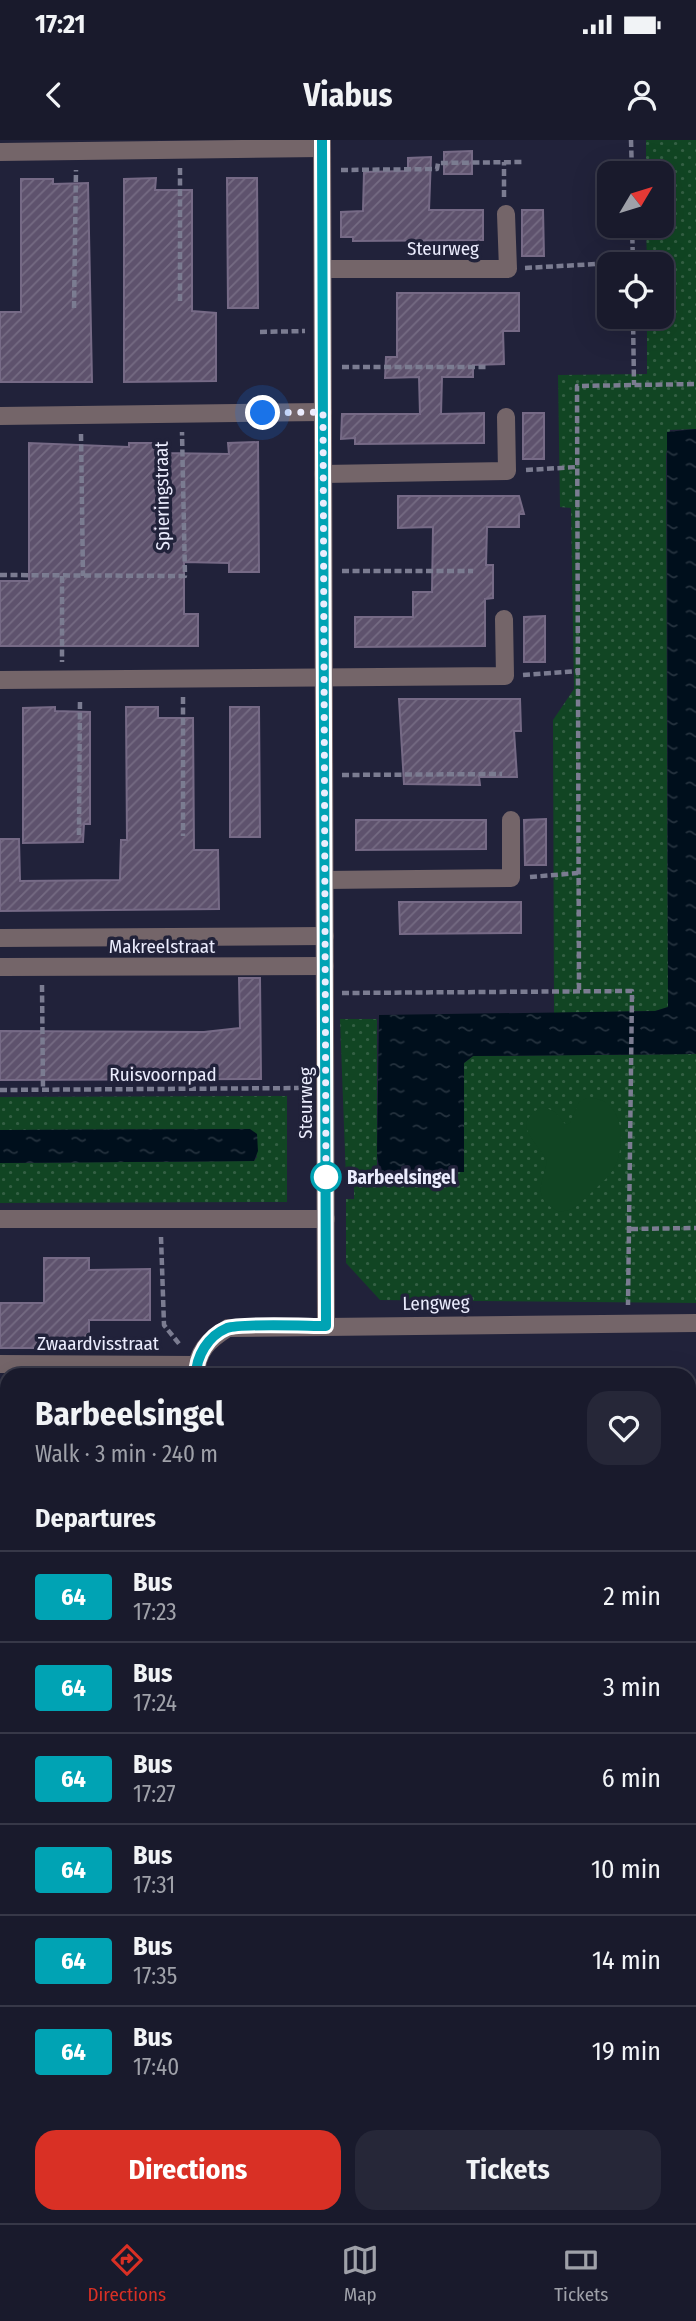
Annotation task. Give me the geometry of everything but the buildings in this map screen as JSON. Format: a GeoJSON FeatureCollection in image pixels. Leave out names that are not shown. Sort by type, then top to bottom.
{"type":"FeatureCollection","features":[{"type":"Feature","properties":{"kind":"street"},"geometry":{"type":"LineString","coordinates":[[0,152],[180,150],[322,144]]}},
{"type":"Feature","properties":{"kind":"street","name":"Steurweg"},"geometry":{"type":"LineString","coordinates":[[322,144],[326,1326]]}},
{"type":"Feature","properties":{"kind":"street","name":"Steurweg"},"geometry":{"type":"LineString","coordinates":[[323,269],[508,269],[506,214]]}},
{"type":"Feature","properties":{"kind":"street","name":"Spieringstraat"},"geometry":{"type":"LineString","coordinates":[[0,416],[323,412]]}},
{"type":"Feature","properties":{"kind":"street"},"geometry":{"type":"LineString","coordinates":[[323,474],[507,471],[506,417]]}},
{"type":"Feature","properties":{"kind":"street"},"geometry":{"type":"LineString","coordinates":[[0,680],[505,676],[504,618]]}},
{"type":"Feature","properties":{"kind":"street"},"geometry":{"type":"LineString","coordinates":[[325,880],[511,878],[511,820]]}},
{"type":"Feature","properties":{"kind":"street","name":"Makreelstraat"},"geometry":{"type":"LineString","coordinates":[[0,938],[325,936]]}},
{"type":"Feature","properties":{"kind":"street","name":"Makreelstraat"},"geometry":{"type":"LineString","coordinates":[[0,967],[325,966]]}},
{"type":"Feature","properties":{"kind":"street"},"geometry":{"type":"LineString","coordinates":[[0,1219],[326,1219]]}},
{"type":"Feature","properties":{"kind":"street","name":"Lengweg"},"geometry":{"type":"LineString","coordinates":[[197,1368],[207,1342],[228,1328],[696,1323]]}},
{"type":"Feature","properties":{"kind":"street","name":"Zwaardvisstraat"},"geometry":{"type":"LineString","coordinates":[[0,1364],[98,1364],[163,1368]]}},
{"type":"Feature","properties":{"kind":"path"},"geometry":{"type":"LineString","coordinates":[[631,140],[632,161]]}},
{"type":"Feature","properties":{"kind":"path"},"geometry":{"type":"LineString","coordinates":[[180,150],[180,303]]}},
{"type":"Feature","properties":{"kind":"path"},"geometry":{"type":"LineString","coordinates":[[74,308],[76,152]]}},
{"type":"Feature","properties":{"kind":"path"},"geometry":{"type":"LineString","coordinates":[[504,162],[506,214]]}},
{"type":"Feature","properties":{"kind":"path"},"geometry":{"type":"LineString","coordinates":[[322,169],[438,169],[438,163],[523,162]]}},
{"type":"Feature","properties":{"kind":"path"},"geometry":{"type":"LineString","coordinates":[[508,269],[597,265]]}},
{"type":"Feature","properties":{"kind":"path"},"geometry":{"type":"LineString","coordinates":[[633,329],[634,385]]}},
{"type":"Feature","properties":{"kind":"path"},"geometry":{"type":"LineString","coordinates":[[260,332],[323,330]]}},
{"type":"Feature","properties":{"kind":"path"},"geometry":{"type":"LineString","coordinates":[[323,366],[488,367]]}},
{"type":"Feature","properties":{"kind":"path"},"geometry":{"type":"LineString","coordinates":[[579,990],[577,386],[696,384]]}},
{"type":"Feature","properties":{"kind":"path","name":"Spieringstraat"},"geometry":{"type":"LineString","coordinates":[[83,576],[185,576],[182,414]]}},
{"type":"Feature","properties":{"kind":"path"},"geometry":{"type":"LineString","coordinates":[[0,575],[83,576],[81,415]]}},
{"type":"Feature","properties":{"kind":"path"},"geometry":{"type":"LineString","coordinates":[[507,471],[577,467]]}},
{"type":"Feature","properties":{"kind":"path"},"geometry":{"type":"LineString","coordinates":[[324,573],[473,571]]}},
{"type":"Feature","properties":{"kind":"path"},"geometry":{"type":"LineString","coordinates":[[62,576],[71,680],[79,835]]}},
{"type":"Feature","properties":{"kind":"path"},"geometry":{"type":"LineString","coordinates":[[505,676],[578,671]]}},
{"type":"Feature","properties":{"kind":"path"},"geometry":{"type":"LineString","coordinates":[[183,677],[183,836]]}},
{"type":"Feature","properties":{"kind":"path"},"geometry":{"type":"LineString","coordinates":[[324,774],[502,775]]}},
{"type":"Feature","properties":{"kind":"path"},"geometry":{"type":"LineString","coordinates":[[511,878],[578,873]]}},
{"type":"Feature","properties":{"kind":"path"},"geometry":{"type":"LineString","coordinates":[[42,967],[43,1089]]}},
{"type":"Feature","properties":{"kind":"path"},"geometry":{"type":"LineString","coordinates":[[325,993],[632,991],[628,1323]]}},
{"type":"Feature","properties":{"kind":"path","name":"Ruisvoornpad"},"geometry":{"type":"LineString","coordinates":[[0,1090],[326,1088]]}},
{"type":"Feature","properties":{"kind":"path"},"geometry":{"type":"LineString","coordinates":[[160,1219],[164,1325],[195,1368]]}},
{"type":"Feature","properties":{"kind":"path"},"geometry":{"type":"LineString","coordinates":[[631,1229],[696,1228]]}},
{"type":"Feature","properties":{"kind":"green space"},"geometry":{"type":"Polygon","coordinates":[[[646,140],[696,140],[696,429],[670,430],[666,455],[668,1007],[656,1011],[554,1013],[553,720],[574,689],[571,508],[560,507],[558,375],[647,374],[647,329],[674,329],[674,252],[647,252],[646,238],[674,238],[674,161],[646,161],[646,140]]]}},
{"type":"Feature","properties":{"kind":"green space"},"geometry":{"type":"Polygon","coordinates":[[[340,1019],[377,1019],[377,1167],[464,1172],[464,1063],[473,1056],[696,1054],[696,1303],[380,1300],[346,1263],[346,1199],[354,1199],[354,1181],[346,1180],[340,1019]]]}},
{"type":"Feature","properties":{"kind":"green space"},"geometry":{"type":"Polygon","coordinates":[[[287,1096],[287,1202],[0,1203],[0,1163],[254,1161],[257,1157],[250,1129],[0,1130],[0,1097],[287,1096]]]}},
{"type":"Feature","properties":{"kind":"green space"},"geometry":{"type":"Polygon","coordinates":[[[587,1098],[599,1099],[615,1113],[621,1136],[618,1160],[608,1176],[579,1204],[572,1209],[558,1211],[544,1201],[542,1195],[547,1161],[528,1133],[528,1120],[543,1106],[555,1112],[566,1125],[570,1123],[579,1102],[587,1098]]]}},
{"type":"Feature","properties":{"kind":"water"},"geometry":{"type":"Polygon","coordinates":[[[696,429],[696,1054],[473,1056],[464,1063],[464,1172],[380,1173],[377,1155],[379,1015],[655,1011],[668,1007],[667,432],[696,429]]]}},
{"type":"Feature","properties":{"kind":"water"},"geometry":{"type":"Polygon","coordinates":[[[250,1129],[257,1134],[258,1151],[254,1161],[0,1163],[0,1130],[250,1129]]]}},
{"type":"Feature","properties":{"kind":"bus line","name":"64"},"geometry":{"type":"LineString","coordinates":[[196,1368],[207,1342],[228,1328],[326,1326],[322,140]]}},
{"type":"Feature","properties":{"kind":"place","name":"Barbeelsingel"},"geometry":{"type":"Point","coordinates":[326,1177]}},
{"type":"Feature","properties":{"kind":"route"},"geometry":{"type":"LineString","coordinates":[[263,413],[323,412],[326,1177]]}}]}
